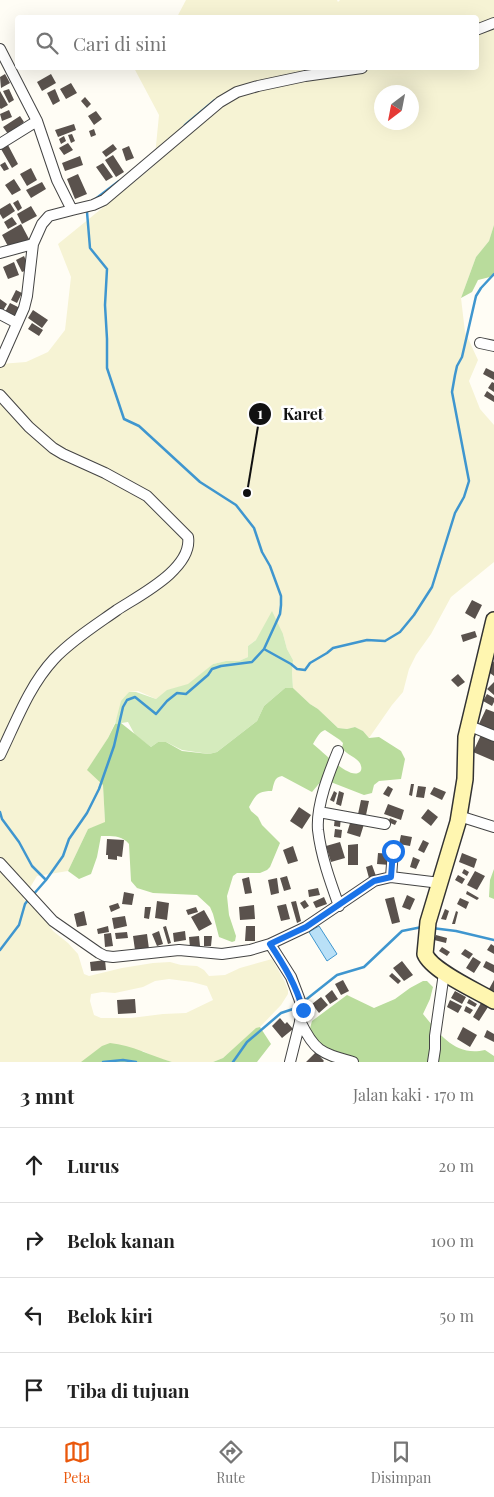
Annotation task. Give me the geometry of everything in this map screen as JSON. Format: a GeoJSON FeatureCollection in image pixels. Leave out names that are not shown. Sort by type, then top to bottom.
{"type":"FeatureCollection","features":[{"type":"Feature","properties":{"kind":"street"},"geometry":{"type":"LineString","coordinates":[[479,29],[494,23]]}},
{"type":"Feature","properties":{"kind":"street"},"geometry":{"type":"LineString","coordinates":[[0,51],[37,121],[57,180],[72,210]]}},
{"type":"Feature","properties":{"kind":"street"},"geometry":{"type":"LineString","coordinates":[[0,362],[24,308],[33,244],[42,224],[49,216],[90,206],[112,193],[220,102],[237,92],[305,76],[348,70]]}},
{"type":"Feature","properties":{"kind":"street"},"geometry":{"type":"LineString","coordinates":[[0,144],[37,121]]}},
{"type":"Feature","properties":{"kind":"street"},"geometry":{"type":"LineString","coordinates":[[0,253],[33,244]]}},
{"type":"Feature","properties":{"kind":"street"},"geometry":{"type":"LineString","coordinates":[[0,314],[17,324]]}},
{"type":"Feature","properties":{"kind":"street"},"geometry":{"type":"LineString","coordinates":[[480,343],[494,346]]}},
{"type":"Feature","properties":{"kind":"street"},"geometry":{"type":"LineString","coordinates":[[0,395],[29,427],[53,448],[105,472],[147,496],[188,537],[189,544],[177,566],[162,582],[119,610],[64,650],[51,663],[32,689],[0,755]]}},
{"type":"Feature","properties":{"kind":"street"},"geometry":{"type":"LineString","coordinates":[[494,620],[465,743],[464,779],[459,816],[427,927],[424,954],[426,958],[444,973],[494,1001]]}},
{"type":"Feature","properties":{"kind":"street"},"geometry":{"type":"LineString","coordinates":[[470,726],[494,736]]}},
{"type":"Feature","properties":{"kind":"street"},"geometry":{"type":"LineString","coordinates":[[338,751],[331,766],[319,812],[318,828],[326,870],[338,906]]}},
{"type":"Feature","properties":{"kind":"street"},"geometry":{"type":"LineString","coordinates":[[319,812],[385,824]]}},
{"type":"Feature","properties":{"kind":"street"},"geometry":{"type":"LineString","coordinates":[[459,816],[494,827]]}},
{"type":"Feature","properties":{"kind":"street"},"geometry":{"type":"LineString","coordinates":[[391,877],[393,851]]}},
{"type":"Feature","properties":{"kind":"street"},"geometry":{"type":"LineString","coordinates":[[0,863],[53,921],[105,956],[121,957],[179,950],[222,954],[250,950],[270,944],[306,927],[374,881],[391,877],[440,884]]}},
{"type":"Feature","properties":{"kind":"street"},"geometry":{"type":"LineString","coordinates":[[270,944],[291,977],[303,1010],[290,1062]]}},
{"type":"Feature","properties":{"kind":"street"},"geometry":{"type":"LineString","coordinates":[[433,1062],[444,973]]}},
{"type":"Feature","properties":{"kind":"street"},"geometry":{"type":"LineString","coordinates":[[300,1021],[312,1043],[322,1051],[353,1062]]}},
{"type":"Feature","properties":{"kind":"shaded area"},"geometry":{"type":"Polygon","coordinates":[[[186,0],[337,0],[338,2],[340,0],[494,0],[494,225],[489,241],[476,257],[461,298],[465,332],[478,360],[469,381],[480,409],[494,425],[494,562],[451,597],[431,634],[416,655],[409,669],[403,692],[369,738],[363,731],[355,727],[347,729],[338,728],[293,688],[293,660],[287,649],[283,634],[256,640],[248,646],[248,657],[239,661],[213,664],[188,685],[168,690],[156,699],[138,691],[129,692],[108,738],[88,769],[103,784],[105,823],[88,829],[68,871],[37,876],[23,899],[34,905],[53,931],[78,954],[84,974],[89,976],[122,968],[170,962],[197,966],[209,976],[225,975],[240,968],[272,959],[285,982],[288,994],[281,1005],[260,1027],[223,1058],[213,1062],[172,1062],[154,1057],[143,1051],[81,1062],[0,1062],[0,364],[26,362],[48,352],[65,330],[71,277],[58,244],[154,166],[159,115],[135,70],[479,70],[479,15],[178,15],[186,0]],[[169,979],[155,981],[143,987],[115,993],[102,992],[91,994],[90,1001],[94,1015],[101,1018],[131,1018],[186,1013],[213,1000],[207,986],[169,979]]]}},
{"type":"Feature","properties":{"kind":"green space"},"geometry":{"type":"Polygon","coordinates":[[[494,225],[494,276],[478,280],[472,292],[461,298],[476,257],[489,241],[494,225]]]}},
{"type":"Feature","properties":{"kind":"green space"},"geometry":{"type":"Polygon","coordinates":[[[272,611],[293,660],[293,688],[285,688],[264,706],[257,721],[217,752],[209,754],[182,750],[166,742],[158,742],[151,747],[135,735],[128,722],[115,724],[121,701],[129,692],[136,692],[156,699],[167,690],[188,684],[213,664],[239,661],[248,657],[248,646],[256,640],[272,611]]]}},
{"type":"Feature","properties":{"kind":"green space"},"geometry":{"type":"Polygon","coordinates":[[[285,688],[293,688],[338,728],[347,729],[355,727],[363,731],[369,738],[379,737],[401,751],[405,759],[401,779],[379,781],[374,785],[372,793],[364,795],[323,779],[312,792],[282,776],[276,779],[272,791],[260,793],[255,797],[249,807],[251,811],[280,843],[267,870],[260,873],[237,873],[233,876],[227,896],[229,915],[236,936],[235,941],[232,942],[219,937],[210,907],[197,895],[153,893],[137,888],[131,881],[129,844],[120,838],[101,836],[91,874],[79,879],[68,871],[88,829],[105,822],[103,785],[87,770],[115,724],[121,723],[151,747],[158,742],[166,742],[182,751],[209,754],[217,752],[257,721],[264,706],[285,688]],[[325,730],[319,734],[313,744],[341,768],[359,773],[361,771],[360,763],[342,748],[343,743],[325,730]]]}},
{"type":"Feature","properties":{"kind":"green space"},"geometry":{"type":"Polygon","coordinates":[[[494,869],[494,899],[489,897],[490,880],[494,869]]]}},
{"type":"Feature","properties":{"kind":"green space"},"geometry":{"type":"Polygon","coordinates":[[[423,981],[427,981],[433,987],[423,1014],[442,1036],[457,1047],[465,1050],[485,1050],[494,1056],[494,1062],[330,1062],[332,1059],[309,1032],[312,1021],[347,995],[374,1008],[395,999],[423,981]]]}},
{"type":"Feature","properties":{"kind":"green space"},"geometry":{"type":"Polygon","coordinates":[[[260,1027],[271,1044],[257,1062],[213,1062],[223,1058],[256,1028],[260,1027]]]}},
{"type":"Feature","properties":{"kind":"green space"},"geometry":{"type":"Polygon","coordinates":[[[110,1043],[134,1048],[172,1062],[81,1062],[102,1046],[110,1043]]]}},
{"type":"Feature","properties":{"kind":"water"},"geometry":{"type":"Polygon","coordinates":[[[319,926],[337,954],[327,961],[309,932],[319,926]]]}},
{"type":"Feature","properties":{"kind":"building"},"geometry":{"type":"Polygon","coordinates":[[[5,74],[10,83],[1,88],[0,77],[5,74]]]}},
{"type":"Feature","properties":{"kind":"building"},"geometry":{"type":"Polygon","coordinates":[[[51,74],[56,83],[42,91],[37,82],[51,74]]]}},
{"type":"Feature","properties":{"kind":"building"},"geometry":{"type":"Polygon","coordinates":[[[71,83],[77,93],[66,99],[60,89],[71,83]]]}},
{"type":"Feature","properties":{"kind":"building"},"geometry":{"type":"Polygon","coordinates":[[[9,89],[14,100],[9,103],[3,91],[9,89]]]}},
{"type":"Feature","properties":{"kind":"building"},"geometry":{"type":"Polygon","coordinates":[[[55,89],[60,101],[53,105],[47,93],[55,89]]]}},
{"type":"Feature","properties":{"kind":"building"},"geometry":{"type":"Polygon","coordinates":[[[0,91],[8,105],[1,109],[0,108],[0,91]]]}},
{"type":"Feature","properties":{"kind":"building"},"geometry":{"type":"Polygon","coordinates":[[[85,97],[91,104],[87,108],[81,101],[85,97]]]}},
{"type":"Feature","properties":{"kind":"building"},"geometry":{"type":"Polygon","coordinates":[[[9,110],[12,117],[2,121],[0,114],[9,110]]]}},
{"type":"Feature","properties":{"kind":"building"},"geometry":{"type":"Polygon","coordinates":[[[96,111],[102,119],[94,125],[88,116],[96,111]]]}},
{"type":"Feature","properties":{"kind":"building"},"geometry":{"type":"Polygon","coordinates":[[[20,116],[24,122],[8,134],[3,127],[20,116]]]}},
{"type":"Feature","properties":{"kind":"building"},"geometry":{"type":"Polygon","coordinates":[[[74,124],[76,130],[58,137],[55,130],[74,124]]]}},
{"type":"Feature","properties":{"kind":"building"},"geometry":{"type":"Polygon","coordinates":[[[94,129],[96,135],[91,137],[89,131],[94,129]]]}},
{"type":"Feature","properties":{"kind":"building"},"geometry":{"type":"Polygon","coordinates":[[[72,134],[75,141],[71,143],[68,135],[72,134]]]}},
{"type":"Feature","properties":{"kind":"building"},"geometry":{"type":"Polygon","coordinates":[[[64,136],[66,141],[61,144],[59,139],[64,136]]]}},
{"type":"Feature","properties":{"kind":"building"},"geometry":{"type":"Polygon","coordinates":[[[68,143],[73,150],[64,155],[59,148],[68,143]]]}},
{"type":"Feature","properties":{"kind":"building"},"geometry":{"type":"Polygon","coordinates":[[[113,144],[117,149],[106,157],[102,152],[113,144]]]}},
{"type":"Feature","properties":{"kind":"building"},"geometry":{"type":"Polygon","coordinates":[[[8,145],[18,164],[12,168],[1,149],[8,145]]]}},
{"type":"Feature","properties":{"kind":"building"},"geometry":{"type":"Polygon","coordinates":[[[129,146],[134,158],[126,161],[122,149],[129,146]]]}},
{"type":"Feature","properties":{"kind":"building"},"geometry":{"type":"Polygon","coordinates":[[[113,155],[124,172],[116,177],[105,160],[113,155]]]}},
{"type":"Feature","properties":{"kind":"building"},"geometry":{"type":"Polygon","coordinates":[[[80,156],[83,165],[65,171],[62,163],[80,156]]]}},
{"type":"Feature","properties":{"kind":"building"},"geometry":{"type":"Polygon","coordinates":[[[5,162],[9,169],[4,171],[0,165],[5,162]]]}},
{"type":"Feature","properties":{"kind":"building"},"geometry":{"type":"Polygon","coordinates":[[[103,163],[113,177],[106,181],[96,167],[103,163]]]}},
{"type":"Feature","properties":{"kind":"building"},"geometry":{"type":"Polygon","coordinates":[[[31,168],[37,180],[27,186],[20,174],[31,168]]]}},
{"type":"Feature","properties":{"kind":"building"},"geometry":{"type":"Polygon","coordinates":[[[78,174],[87,194],[75,199],[67,179],[78,174]]]}},
{"type":"Feature","properties":{"kind":"building"},"geometry":{"type":"Polygon","coordinates":[[[14,179],[21,190],[12,195],[5,185],[14,179]]]}},
{"type":"Feature","properties":{"kind":"building"},"geometry":{"type":"Polygon","coordinates":[[[42,182],[46,189],[31,198],[26,190],[42,182]]]}},
{"type":"Feature","properties":{"kind":"building"},"geometry":{"type":"Polygon","coordinates":[[[18,200],[22,208],[18,211],[13,203],[18,200]]]}},
{"type":"Feature","properties":{"kind":"building"},"geometry":{"type":"Polygon","coordinates":[[[10,203],[15,211],[3,219],[0,209],[10,203]]]}},
{"type":"Feature","properties":{"kind":"building"},"geometry":{"type":"Polygon","coordinates":[[[31,206],[37,216],[22,224],[17,214],[31,206]]]}},
{"type":"Feature","properties":{"kind":"building"},"geometry":{"type":"Polygon","coordinates":[[[12,217],[17,224],[8,229],[4,222],[12,217]]]}},
{"type":"Feature","properties":{"kind":"building"},"geometry":{"type":"Polygon","coordinates":[[[21,224],[29,239],[10,250],[2,235],[21,224]]]}},
{"type":"Feature","properties":{"kind":"building"},"geometry":{"type":"Polygon","coordinates":[[[24,256],[30,269],[22,272],[16,260],[24,256]]]}},
{"type":"Feature","properties":{"kind":"building"},"geometry":{"type":"Polygon","coordinates":[[[14,262],[19,275],[8,279],[3,267],[14,262]]]}},
{"type":"Feature","properties":{"kind":"building"},"geometry":{"type":"Polygon","coordinates":[[[16,290],[22,293],[17,303],[11,300],[16,290]]]}},
{"type":"Feature","properties":{"kind":"building"},"geometry":{"type":"Polygon","coordinates":[[[0,299],[7,304],[2,312],[0,311],[0,299]]]}},
{"type":"Feature","properties":{"kind":"building"},"geometry":{"type":"Polygon","coordinates":[[[10,303],[20,308],[15,317],[5,312],[10,303]]]}},
{"type":"Feature","properties":{"kind":"building"},"geometry":{"type":"Polygon","coordinates":[[[33,310],[48,320],[42,328],[28,318],[33,310]]]}},
{"type":"Feature","properties":{"kind":"building"},"geometry":{"type":"Polygon","coordinates":[[[32,323],[43,330],[39,336],[28,329],[32,323]]]}},
{"type":"Feature","properties":{"kind":"building"},"geometry":{"type":"Polygon","coordinates":[[[486,368],[494,372],[494,380],[483,374],[486,368]]]}},
{"type":"Feature","properties":{"kind":"building"},"geometry":{"type":"Polygon","coordinates":[[[492,382],[494,383],[494,392],[488,388],[492,382]]]}},
{"type":"Feature","properties":{"kind":"building"},"geometry":{"type":"Polygon","coordinates":[[[487,391],[494,396],[494,402],[484,396],[487,391]]]}},
{"type":"Feature","properties":{"kind":"building"},"geometry":{"type":"Polygon","coordinates":[[[472,600],[482,605],[475,619],[465,613],[472,600]]]}},
{"type":"Feature","properties":{"kind":"building"},"geometry":{"type":"Polygon","coordinates":[[[475,631],[477,637],[463,642],[461,635],[475,631]]]}},
{"type":"Feature","properties":{"kind":"building"},"geometry":{"type":"Polygon","coordinates":[[[494,661],[494,676],[487,671],[494,661]]]}},
{"type":"Feature","properties":{"kind":"building"},"geometry":{"type":"Polygon","coordinates":[[[458,674],[465,682],[458,687],[451,680],[458,674]]]}},
{"type":"Feature","properties":{"kind":"building"},"geometry":{"type":"Polygon","coordinates":[[[494,682],[494,695],[487,689],[494,682]]]}},
{"type":"Feature","properties":{"kind":"building"},"geometry":{"type":"Polygon","coordinates":[[[487,694],[494,698],[492,706],[483,701],[487,694]]]}},
{"type":"Feature","properties":{"kind":"building"},"geometry":{"type":"Polygon","coordinates":[[[486,709],[494,712],[494,733],[478,726],[486,709]]]}},
{"type":"Feature","properties":{"kind":"building"},"geometry":{"type":"Polygon","coordinates":[[[481,735],[494,740],[494,761],[473,752],[481,735]]]}},
{"type":"Feature","properties":{"kind":"building"},"geometry":{"type":"Polygon","coordinates":[[[411,784],[414,784],[412,796],[409,795],[411,784]]]}},
{"type":"Feature","properties":{"kind":"building"},"geometry":{"type":"Polygon","coordinates":[[[388,786],[393,789],[389,797],[383,794],[388,786]]]}},
{"type":"Feature","properties":{"kind":"building"},"geometry":{"type":"Polygon","coordinates":[[[418,786],[426,787],[424,798],[416,797],[418,786]]]}},
{"type":"Feature","properties":{"kind":"building"},"geometry":{"type":"Polygon","coordinates":[[[434,787],[446,792],[442,800],[430,794],[434,787]]]}},
{"type":"Feature","properties":{"kind":"building"},"geometry":{"type":"Polygon","coordinates":[[[334,791],[337,793],[334,802],[330,800],[334,791]]]}},
{"type":"Feature","properties":{"kind":"building"},"geometry":{"type":"Polygon","coordinates":[[[339,791],[344,793],[341,806],[336,804],[339,791]]]}},
{"type":"Feature","properties":{"kind":"building"},"geometry":{"type":"Polygon","coordinates":[[[361,800],[369,801],[366,815],[358,814],[361,800]]]}},
{"type":"Feature","properties":{"kind":"building"},"geometry":{"type":"Polygon","coordinates":[[[388,804],[404,810],[401,820],[384,814],[388,804]]]}},
{"type":"Feature","properties":{"kind":"building"},"geometry":{"type":"Polygon","coordinates":[[[299,807],[311,815],[302,829],[290,821],[299,807]]]}},
{"type":"Feature","properties":{"kind":"building"},"geometry":{"type":"Polygon","coordinates":[[[428,809],[438,817],[431,826],[421,818],[428,809]]]}},
{"type":"Feature","properties":{"kind":"building"},"geometry":{"type":"Polygon","coordinates":[[[335,817],[341,818],[340,827],[334,826],[335,817]]]}},
{"type":"Feature","properties":{"kind":"building"},"geometry":{"type":"Polygon","coordinates":[[[390,818],[397,821],[395,825],[388,822],[390,818]]]}},
{"type":"Feature","properties":{"kind":"building"},"geometry":{"type":"Polygon","coordinates":[[[351,820],[364,824],[360,837],[347,833],[351,820]]]}},
{"type":"Feature","properties":{"kind":"building"},"geometry":{"type":"Polygon","coordinates":[[[335,829],[342,830],[341,838],[334,837],[335,829]]]}},
{"type":"Feature","properties":{"kind":"building"},"geometry":{"type":"Polygon","coordinates":[[[401,835],[412,837],[410,846],[399,844],[401,835]]]}},
{"type":"Feature","properties":{"kind":"building"},"geometry":{"type":"Polygon","coordinates":[[[107,839],[124,840],[122,857],[117,856],[117,860],[108,859],[108,855],[106,855],[107,839]]]}},
{"type":"Feature","properties":{"kind":"building"},"geometry":{"type":"Polygon","coordinates":[[[423,840],[429,843],[424,853],[418,850],[423,840]]]}},
{"type":"Feature","properties":{"kind":"building"},"geometry":{"type":"Polygon","coordinates":[[[340,842],[345,858],[331,862],[326,846],[340,842]]]}},
{"type":"Feature","properties":{"kind":"building"},"geometry":{"type":"Polygon","coordinates":[[[358,844],[358,865],[348,865],[348,845],[358,844]]]}},
{"type":"Feature","properties":{"kind":"building"},"geometry":{"type":"Polygon","coordinates":[[[293,846],[298,861],[288,864],[283,850],[293,846]]]}},
{"type":"Feature","properties":{"kind":"building"},"geometry":{"type":"Polygon","coordinates":[[[378,853],[391,854],[390,865],[377,864],[378,853]]]}},
{"type":"Feature","properties":{"kind":"building"},"geometry":{"type":"Polygon","coordinates":[[[462,853],[477,859],[474,868],[459,862],[462,853]]]}},
{"type":"Feature","properties":{"kind":"building"},"geometry":{"type":"Polygon","coordinates":[[[413,857],[420,860],[416,869],[410,867],[413,857]]]}},
{"type":"Feature","properties":{"kind":"building"},"geometry":{"type":"Polygon","coordinates":[[[372,865],[376,876],[369,878],[366,867],[372,865]]]}},
{"type":"Feature","properties":{"kind":"building"},"geometry":{"type":"Polygon","coordinates":[[[464,869],[469,872],[467,876],[462,873],[464,869]]]}},
{"type":"Feature","properties":{"kind":"building"},"geometry":{"type":"Polygon","coordinates":[[[475,871],[485,876],[477,890],[467,885],[475,871]]]}},
{"type":"Feature","properties":{"kind":"building"},"geometry":{"type":"Polygon","coordinates":[[[458,875],[465,879],[462,884],[455,880],[458,875]]]}},
{"type":"Feature","properties":{"kind":"building"},"geometry":{"type":"Polygon","coordinates":[[[287,876],[291,889],[284,891],[280,878],[287,876]]]}},
{"type":"Feature","properties":{"kind":"building"},"geometry":{"type":"Polygon","coordinates":[[[249,877],[252,893],[245,894],[242,879],[249,877]]]}},
{"type":"Feature","properties":{"kind":"building"},"geometry":{"type":"Polygon","coordinates":[[[277,878],[279,893],[271,895],[268,880],[277,878]]]}},
{"type":"Feature","properties":{"kind":"building"},"geometry":{"type":"Polygon","coordinates":[[[318,888],[320,895],[309,897],[308,890],[318,888]]]}},
{"type":"Feature","properties":{"kind":"building"},"geometry":{"type":"Polygon","coordinates":[[[467,891],[479,898],[477,900],[466,894],[467,891]]]}},
{"type":"Feature","properties":{"kind":"building"},"geometry":{"type":"Polygon","coordinates":[[[124,892],[134,894],[132,905],[122,904],[124,892]]]}},
{"type":"Feature","properties":{"kind":"building"},"geometry":{"type":"Polygon","coordinates":[[[407,895],[415,899],[410,910],[402,907],[407,895]]]}},
{"type":"Feature","properties":{"kind":"building"},"geometry":{"type":"Polygon","coordinates":[[[324,897],[327,904],[316,908],[313,902],[324,897]]]}},
{"type":"Feature","properties":{"kind":"building"},"geometry":{"type":"Polygon","coordinates":[[[394,897],[400,922],[392,924],[385,899],[394,897]]]}},
{"type":"Feature","properties":{"kind":"building"},"geometry":{"type":"Polygon","coordinates":[[[460,898],[469,902],[466,909],[457,904],[460,898]]]}},
{"type":"Feature","properties":{"kind":"building"},"geometry":{"type":"Polygon","coordinates":[[[305,900],[309,906],[304,909],[300,903],[305,900]]]}},
{"type":"Feature","properties":{"kind":"building"},"geometry":{"type":"Polygon","coordinates":[[[157,901],[169,903],[167,920],[155,918],[157,901]]]}},
{"type":"Feature","properties":{"kind":"building"},"geometry":{"type":"Polygon","coordinates":[[[296,901],[301,921],[297,923],[291,902],[296,901]]]}},
{"type":"Feature","properties":{"kind":"building"},"geometry":{"type":"Polygon","coordinates":[[[118,903],[120,908],[111,912],[109,906],[118,903]]]}},
{"type":"Feature","properties":{"kind":"building"},"geometry":{"type":"Polygon","coordinates":[[[286,904],[290,919],[281,921],[277,906],[286,904]]]}},
{"type":"Feature","properties":{"kind":"building"},"geometry":{"type":"Polygon","coordinates":[[[254,905],[255,919],[240,920],[239,907],[254,905]]]}},
{"type":"Feature","properties":{"kind":"building"},"geometry":{"type":"Polygon","coordinates":[[[145,907],[151,907],[149,919],[144,918],[145,907]]]}},
{"type":"Feature","properties":{"kind":"building"},"geometry":{"type":"Polygon","coordinates":[[[196,907],[198,912],[188,915],[186,910],[196,907]]]}},
{"type":"Feature","properties":{"kind":"building"},"geometry":{"type":"Polygon","coordinates":[[[445,909],[449,911],[446,920],[441,919],[445,909]]]}},
{"type":"Feature","properties":{"kind":"building"},"geometry":{"type":"Polygon","coordinates":[[[204,910],[212,924],[199,931],[191,917],[204,910]]]}},
{"type":"Feature","properties":{"kind":"building"},"geometry":{"type":"Polygon","coordinates":[[[84,911],[87,925],[77,927],[74,914],[84,911]]]}},
{"type":"Feature","properties":{"kind":"building"},"geometry":{"type":"Polygon","coordinates":[[[456,911],[458,912],[455,924],[452,924],[456,911]]]}},
{"type":"Feature","properties":{"kind":"building"},"geometry":{"type":"Polygon","coordinates":[[[125,916],[127,926],[114,929],[112,918],[125,916]]]}},
{"type":"Feature","properties":{"kind":"building"},"geometry":{"type":"Polygon","coordinates":[[[108,926],[109,932],[98,934],[97,929],[108,926]]]}},
{"type":"Feature","properties":{"kind":"building"},"geometry":{"type":"Polygon","coordinates":[[[166,926],[171,943],[168,944],[163,927],[166,926]]]}},
{"type":"Feature","properties":{"kind":"building"},"geometry":{"type":"Polygon","coordinates":[[[246,926],[255,926],[255,941],[245,941],[246,926]]]}},
{"type":"Feature","properties":{"kind":"building"},"geometry":{"type":"Polygon","coordinates":[[[159,931],[163,944],[157,946],[152,934],[159,931]]]}},
{"type":"Feature","properties":{"kind":"building"},"geometry":{"type":"Polygon","coordinates":[[[185,931],[186,940],[174,942],[173,933],[185,931]]]}},
{"type":"Feature","properties":{"kind":"building"},"geometry":{"type":"Polygon","coordinates":[[[127,932],[128,938],[116,939],[115,933],[127,932]]]}},
{"type":"Feature","properties":{"kind":"building"},"geometry":{"type":"Polygon","coordinates":[[[111,933],[113,946],[105,947],[104,934],[111,933]]]}},
{"type":"Feature","properties":{"kind":"building"},"geometry":{"type":"Polygon","coordinates":[[[147,934],[149,949],[135,950],[133,936],[147,934]]]}},
{"type":"Feature","properties":{"kind":"building"},"geometry":{"type":"Polygon","coordinates":[[[436,935],[447,938],[446,943],[434,940],[436,935]]]}},
{"type":"Feature","properties":{"kind":"building"},"geometry":{"type":"Polygon","coordinates":[[[199,936],[200,946],[190,947],[189,937],[199,936]]]}},
{"type":"Feature","properties":{"kind":"building"},"geometry":{"type":"Polygon","coordinates":[[[204,936],[212,936],[211,946],[204,946],[204,936]]]}},
{"type":"Feature","properties":{"kind":"building"},"geometry":{"type":"Polygon","coordinates":[[[491,944],[494,946],[494,954],[487,950],[491,944]]]}},
{"type":"Feature","properties":{"kind":"building"},"geometry":{"type":"Polygon","coordinates":[[[442,947],[450,952],[447,956],[439,951],[442,947]]]}},
{"type":"Feature","properties":{"kind":"building"},"geometry":{"type":"Polygon","coordinates":[[[465,949],[473,954],[469,959],[461,954],[465,949]]]}},
{"type":"Feature","properties":{"kind":"building"},"geometry":{"type":"Polygon","coordinates":[[[473,957],[481,962],[474,973],[466,968],[473,957]]]}},
{"type":"Feature","properties":{"kind":"building"},"geometry":{"type":"Polygon","coordinates":[[[105,960],[106,970],[91,971],[90,962],[105,960]]]}},
{"type":"Feature","properties":{"kind":"building"},"geometry":{"type":"Polygon","coordinates":[[[402,961],[413,975],[404,981],[393,968],[402,961]]]}},
{"type":"Feature","properties":{"kind":"building"},"geometry":{"type":"Polygon","coordinates":[[[486,961],[494,965],[494,973],[483,967],[486,961]]]}},
{"type":"Feature","properties":{"kind":"building"},"geometry":{"type":"Polygon","coordinates":[[[392,973],[401,981],[398,984],[389,976],[392,973]]]}},
{"type":"Feature","properties":{"kind":"building"},"geometry":{"type":"Polygon","coordinates":[[[343,980],[349,991],[341,995],[335,984],[343,980]]]}},
{"type":"Feature","properties":{"kind":"building"},"geometry":{"type":"Polygon","coordinates":[[[494,980],[494,991],[489,989],[494,980]]]}},
{"type":"Feature","properties":{"kind":"building"},"geometry":{"type":"Polygon","coordinates":[[[332,990],[338,999],[330,1004],[325,996],[332,990]]]}},
{"type":"Feature","properties":{"kind":"building"},"geometry":{"type":"Polygon","coordinates":[[[455,991],[466,997],[462,1004],[451,998],[455,991]]]}},
{"type":"Feature","properties":{"kind":"building"},"geometry":{"type":"Polygon","coordinates":[[[321,997],[328,1005],[319,1013],[312,1004],[321,997]]]}},
{"type":"Feature","properties":{"kind":"building"},"geometry":{"type":"Polygon","coordinates":[[[135,999],[136,1013],[118,1014],[117,1000],[135,999]]]}},
{"type":"Feature","properties":{"kind":"building"},"geometry":{"type":"Polygon","coordinates":[[[469,999],[477,1004],[475,1007],[467,1003],[469,999]]]}},
{"type":"Feature","properties":{"kind":"building"},"geometry":{"type":"Polygon","coordinates":[[[450,1000],[462,1006],[458,1013],[447,1007],[450,1000]]]}},
{"type":"Feature","properties":{"kind":"building"},"geometry":{"type":"Polygon","coordinates":[[[481,1003],[488,1007],[479,1021],[473,1017],[481,1003]]]}},
{"type":"Feature","properties":{"kind":"building"},"geometry":{"type":"Polygon","coordinates":[[[466,1006],[473,1010],[470,1014],[464,1011],[466,1006]]]}},
{"type":"Feature","properties":{"kind":"building"},"geometry":{"type":"Polygon","coordinates":[[[280,1018],[293,1029],[282,1038],[272,1026],[280,1018]]]}},
{"type":"Feature","properties":{"kind":"building"},"geometry":{"type":"Polygon","coordinates":[[[463,1027],[477,1035],[470,1047],[457,1039],[463,1027]]]}},
{"type":"Feature","properties":{"kind":"building"},"geometry":{"type":"Polygon","coordinates":[[[487,1030],[494,1034],[494,1042],[484,1037],[487,1030]]]}},
{"type":"Feature","properties":{"kind":"building"},"geometry":{"type":"Polygon","coordinates":[[[316,1052],[323,1062],[306,1062],[316,1052]]]}},
{"type":"Feature","properties":{"kind":"waterway"},"geometry":{"type":"LineString","coordinates":[[185,125],[215,100]]}},
{"type":"Feature","properties":{"kind":"waterway"},"geometry":{"type":"LineString","coordinates":[[94,200],[119,181]]}},
{"type":"Feature","properties":{"kind":"waterway"},"geometry":{"type":"LineString","coordinates":[[32,896],[63,856],[69,839],[87,813],[99,789],[114,746],[123,707],[127,700],[135,697],[156,714],[167,701],[177,693],[186,694],[208,675],[212,669],[252,662],[264,649],[280,614],[281,605],[281,596],[254,528],[236,505],[200,482],[139,426],[124,419],[107,368],[105,305],[107,269],[90,248],[87,212],[89,209]]}},
{"type":"Feature","properties":{"kind":"waterway"},"geometry":{"type":"LineString","coordinates":[[264,649],[297,669],[305,670],[310,663],[333,648],[367,640],[385,641],[400,632],[414,615],[432,587],[455,513],[464,497],[469,481],[452,392],[455,375],[462,357],[476,296],[494,274]]}},
{"type":"Feature","properties":{"kind":"waterway"},"geometry":{"type":"LineString","coordinates":[[0,812],[2,819],[19,842],[32,866],[46,880]]}},
{"type":"Feature","properties":{"kind":"waterway"},"geometry":{"type":"LineString","coordinates":[[0,950],[19,925],[28,900]]}},
{"type":"Feature","properties":{"kind":"waterway"},"geometry":{"type":"LineString","coordinates":[[303,1002],[337,975],[364,967],[402,931],[422,927]]}},
{"type":"Feature","properties":{"kind":"waterway"},"geometry":{"type":"LineString","coordinates":[[432,928],[456,931],[494,940]]}},
{"type":"Feature","properties":{"kind":"waterway"},"geometry":{"type":"LineString","coordinates":[[233,1062],[247,1042],[281,1013],[298,1005]]}},
{"type":"Feature","properties":{"kind":"waterway"},"geometry":{"type":"LineString","coordinates":[[103,1062],[123,1060],[136,1062]]}},
{"type":"Feature","properties":{"kind":"place","name":"Karet"},"geometry":{"type":"Point","coordinates":[247,493]}},
{"type":"Feature","properties":{"kind":"route"},"geometry":{"type":"LineString","coordinates":[[303,1010],[291,977],[270,944],[306,927],[374,881],[391,877],[393,851]]}}]}
